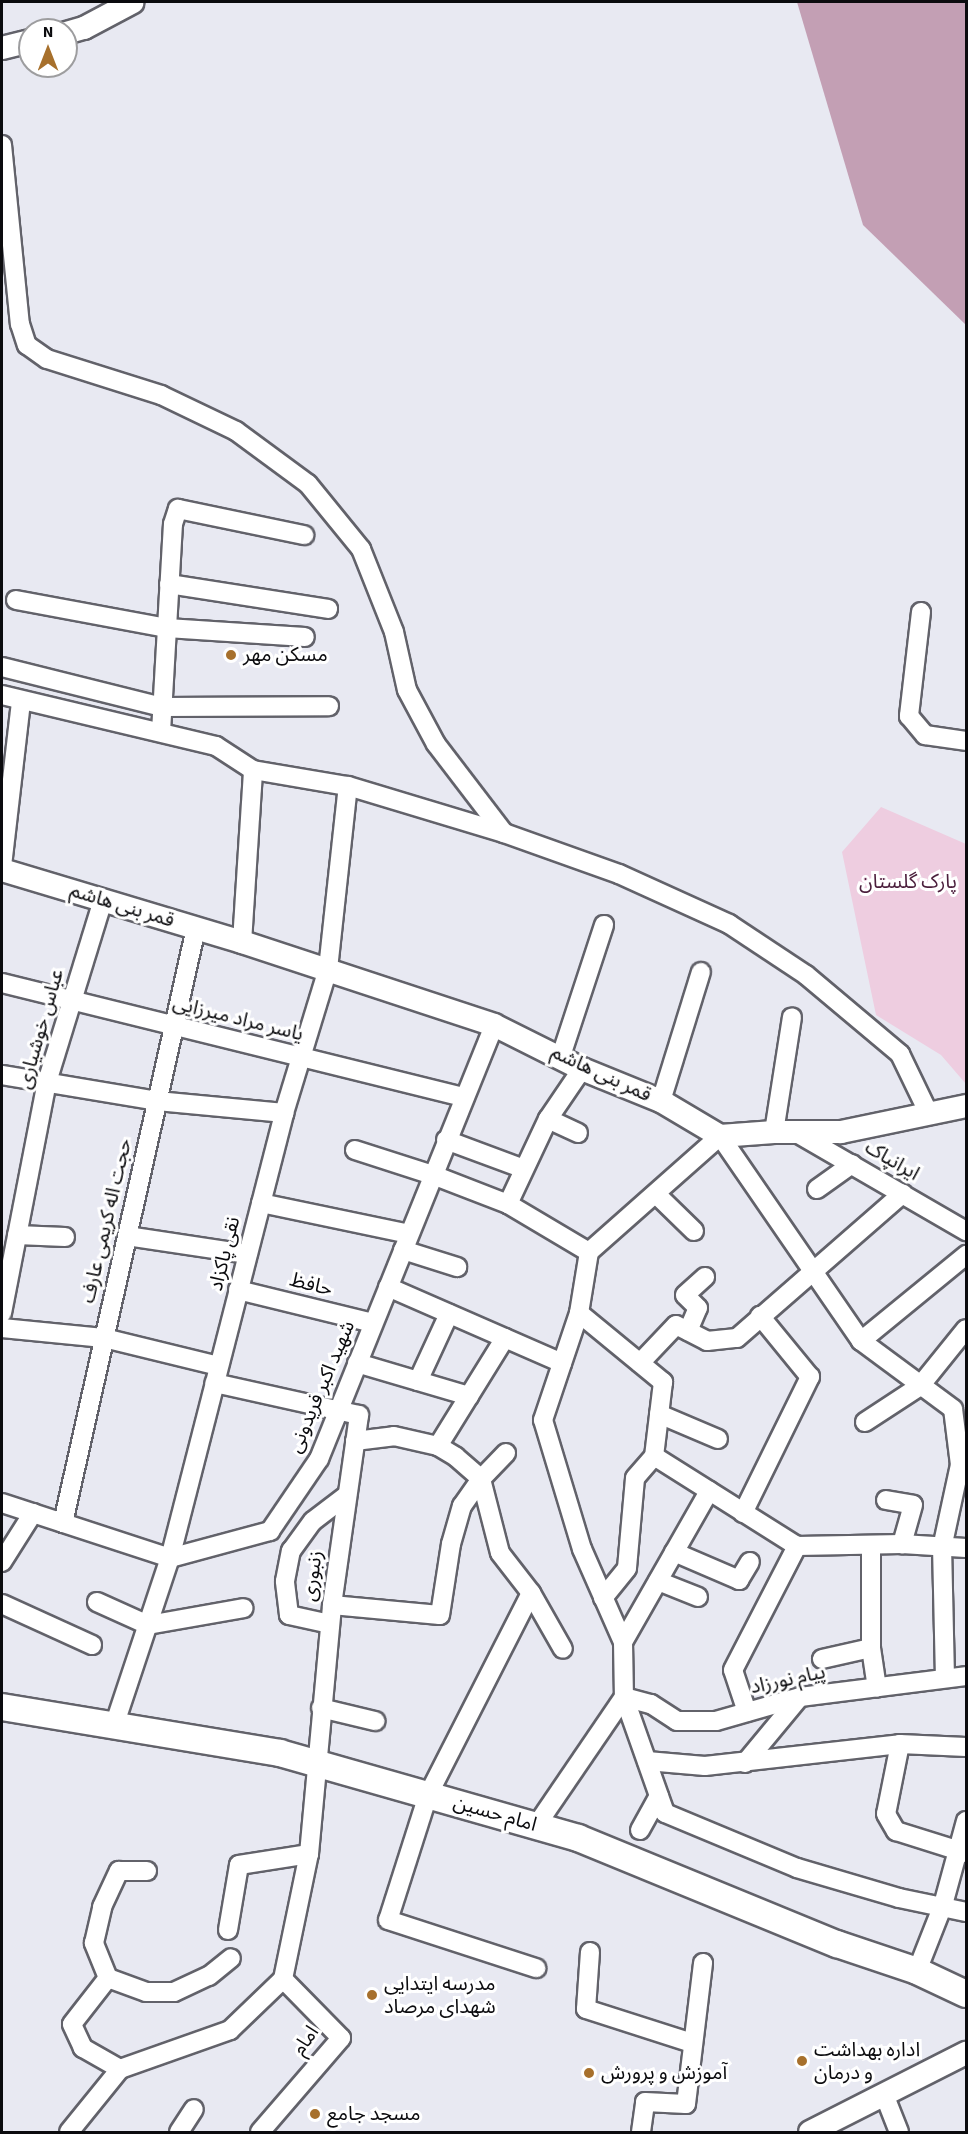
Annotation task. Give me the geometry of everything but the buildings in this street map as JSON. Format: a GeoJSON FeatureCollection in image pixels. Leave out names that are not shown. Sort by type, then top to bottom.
{"type":"FeatureCollection","features":[{"type":"Feature","properties":{"kind":"main road","name":"امام حسین"},"geometry":{"type":"LineString","coordinates":[[2,1707],[280,1753],[578,1838],[837,1944],[917,1971],[966,1994]]}},
{"type":"Feature","properties":{"kind":"street"},"geometry":{"type":"LineString","coordinates":[[78,30],[133,2]]}},
{"type":"Feature","properties":{"kind":"street"},"geometry":{"type":"LineString","coordinates":[[2,48],[18,44]]}},
{"type":"Feature","properties":{"kind":"street"},"geometry":{"type":"LineString","coordinates":[[2,145],[20,324],[27,345],[47,359],[161,395],[236,431],[308,484],[361,549],[394,632],[406,690],[436,744],[504,833]]}},
{"type":"Feature","properties":{"kind":"street"},"geometry":{"type":"LineString","coordinates":[[161,732],[173,524],[178,509],[304,535]]}},
{"type":"Feature","properties":{"kind":"street"},"geometry":{"type":"LineString","coordinates":[[169,584],[328,609]]}},
{"type":"Feature","properties":{"kind":"street"},"geometry":{"type":"LineString","coordinates":[[16,600],[167,628],[305,637]]}},
{"type":"Feature","properties":{"kind":"street"},"geometry":{"type":"LineString","coordinates":[[921,612],[909,716],[925,735],[966,741]]}},
{"type":"Feature","properties":{"kind":"street"},"geometry":{"type":"LineString","coordinates":[[2,667],[162,707],[329,706]]}},
{"type":"Feature","properties":{"kind":"street"},"geometry":{"type":"LineString","coordinates":[[2,695],[216,746],[253,770],[348,786],[504,833],[619,874],[739,930],[806,975],[900,1054],[928,1112]]}},
{"type":"Feature","properties":{"kind":"street"},"geometry":{"type":"LineString","coordinates":[[2,868],[21,701]]}},
{"type":"Feature","properties":{"kind":"street"},"geometry":{"type":"LineString","coordinates":[[242,942],[253,770]]}},
{"type":"Feature","properties":{"kind":"street","name":"نقی پاکزاد"},"geometry":{"type":"LineString","coordinates":[[114,1726],[170,1558],[284,1113],[328,969],[348,786]]}},
{"type":"Feature","properties":{"kind":"street","name":"قمر بنی هاشم"},"geometry":{"type":"LineString","coordinates":[[2,868],[328,969],[494,1025],[561,1056],[582,1069],[661,1101],[720,1136]]}},
{"type":"Feature","properties":{"kind":"street","name":"عباس خوشیاری"},"geometry":{"type":"LineString","coordinates":[[2,1313],[47,1082],[103,900]]}},
{"type":"Feature","properties":{"kind":"street"},"geometry":{"type":"LineString","coordinates":[[561,1056],[604,925]]}},
{"type":"Feature","properties":{"kind":"street","name":"حجت اله کریمی عارف"},"geometry":{"type":"LineString","coordinates":[[63,1523],[196,928]]}},
{"type":"Feature","properties":{"kind":"street"},"geometry":{"type":"LineString","coordinates":[[661,1101],[700,972]]}},
{"type":"Feature","properties":{"kind":"street","name":"یاسر مراد میرزایی"},"geometry":{"type":"LineString","coordinates":[[2,983],[301,1059],[464,1097]]}},
{"type":"Feature","properties":{"kind":"street"},"geometry":{"type":"LineString","coordinates":[[784,1131],[792,1017]]}},
{"type":"Feature","properties":{"kind":"street","name":"شهید اکبر فریدونی"},"geometry":{"type":"LineString","coordinates":[[170,1558],[270,1532],[319,1459],[494,1025]]}},
{"type":"Feature","properties":{"kind":"street"},"geometry":{"type":"LineString","coordinates":[[508,1204],[548,1119],[582,1069]]}},
{"type":"Feature","properties":{"kind":"street"},"geometry":{"type":"LineString","coordinates":[[2,1075],[157,1101],[284,1113]]}},
{"type":"Feature","properties":{"kind":"street"},"geometry":{"type":"LineString","coordinates":[[966,1106],[841,1131],[784,1131],[720,1136],[590,1252],[579,1313],[543,1420],[582,1549],[623,1642],[624,1697],[665,1813],[797,1868],[899,1898],[943,1905],[966,1912]]}},
{"type":"Feature","properties":{"kind":"street"},"geometry":{"type":"LineString","coordinates":[[548,1119],[578,1133]]}},
{"type":"Feature","properties":{"kind":"street","name":"ایرانپاک"},"geometry":{"type":"LineString","coordinates":[[784,1131],[852,1164],[966,1231]]}},
{"type":"Feature","properties":{"kind":"street"},"geometry":{"type":"LineString","coordinates":[[720,1136],[861,1341],[953,1409],[963,1465],[942,1548],[945,1678]]}},
{"type":"Feature","properties":{"kind":"street"},"geometry":{"type":"LineString","coordinates":[[446,1140],[524,1169]]}},
{"type":"Feature","properties":{"kind":"street"},"geometry":{"type":"LineString","coordinates":[[355,1150],[433,1175],[508,1204],[590,1252]]}},
{"type":"Feature","properties":{"kind":"street"},"geometry":{"type":"LineString","coordinates":[[817,1189],[852,1164]]}},
{"type":"Feature","properties":{"kind":"street"},"geometry":{"type":"LineString","coordinates":[[640,1363],[676,1324],[707,1341],[737,1338],[903,1193]]}},
{"type":"Feature","properties":{"kind":"street"},"geometry":{"type":"LineString","coordinates":[[656,1194],[694,1231]]}},
{"type":"Feature","properties":{"kind":"street"},"geometry":{"type":"LineString","coordinates":[[261,1203],[406,1242],[457,1267]]}},
{"type":"Feature","properties":{"kind":"street"},"geometry":{"type":"LineString","coordinates":[[17,1235],[64,1237]]}},
{"type":"Feature","properties":{"kind":"street"},"geometry":{"type":"LineString","coordinates":[[127,1236],[248,1254]]}},
{"type":"Feature","properties":{"kind":"street"},"geometry":{"type":"LineString","coordinates":[[861,1341],[966,1255]]}},
{"type":"Feature","properties":{"kind":"street"},"geometry":{"type":"LineString","coordinates":[[688,1331],[698,1308],[685,1295],[705,1277]]}},
{"type":"Feature","properties":{"kind":"street"},"geometry":{"type":"LineString","coordinates":[[388,1287],[562,1363]]}},
{"type":"Feature","properties":{"kind":"street","name":"حافظ"},"geometry":{"type":"LineString","coordinates":[[238,1290],[374,1323]]}},
{"type":"Feature","properties":{"kind":"street"},"geometry":{"type":"LineString","coordinates":[[579,1313],[663,1382],[654,1456],[635,1478],[627,1568],[603,1598]]}},
{"type":"Feature","properties":{"kind":"street"},"geometry":{"type":"LineString","coordinates":[[417,1381],[449,1314]]}},
{"type":"Feature","properties":{"kind":"street"},"geometry":{"type":"LineString","coordinates":[[743,1513],[810,1377],[760,1316]]}},
{"type":"Feature","properties":{"kind":"street"},"geometry":{"type":"LineString","coordinates":[[2,1328],[104,1338],[217,1375],[339,1409]]}},
{"type":"Feature","properties":{"kind":"street"},"geometry":{"type":"LineString","coordinates":[[865,1422],[920,1386],[966,1329]]}},
{"type":"Feature","properties":{"kind":"street"},"geometry":{"type":"LineString","coordinates":[[438,1446],[506,1338]]}},
{"type":"Feature","properties":{"kind":"street"},"geometry":{"type":"LineString","coordinates":[[357,1364],[469,1396]]}},
{"type":"Feature","properties":{"kind":"street","name":"زنبوری"},"geometry":{"type":"LineString","coordinates":[[283,1979],[309,1854],[332,1605],[359,1415],[339,1409]]}},
{"type":"Feature","properties":{"kind":"street"},"geometry":{"type":"LineString","coordinates":[[659,1414],[718,1439]]}},
{"type":"Feature","properties":{"kind":"street"},"geometry":{"type":"LineString","coordinates":[[355,1441],[394,1436],[438,1446],[456,1457],[481,1479],[500,1553],[531,1593],[563,1649]]}},
{"type":"Feature","properties":{"kind":"street"},"geometry":{"type":"LineString","coordinates":[[332,1605],[440,1615],[451,1544],[462,1506],[481,1479],[506,1453]]}},
{"type":"Feature","properties":{"kind":"street"},"geometry":{"type":"LineString","coordinates":[[654,1456],[797,1546],[902,1544],[966,1548]]}},
{"type":"Feature","properties":{"kind":"street"},"geometry":{"type":"LineString","coordinates":[[623,1642],[709,1491]]}},
{"type":"Feature","properties":{"kind":"street"},"geometry":{"type":"LineString","coordinates":[[330,1624],[289,1616],[285,1581],[291,1551],[313,1521],[347,1494]]}},
{"type":"Feature","properties":{"kind":"street"},"geometry":{"type":"LineString","coordinates":[[886,1500],[913,1505],[902,1544]]}},
{"type":"Feature","properties":{"kind":"street"},"geometry":{"type":"LineString","coordinates":[[2,1503],[170,1558]]}},
{"type":"Feature","properties":{"kind":"street"},"geometry":{"type":"LineString","coordinates":[[2,1562],[33,1513]]}},
{"type":"Feature","properties":{"kind":"street"},"geometry":{"type":"LineString","coordinates":[[747,1712],[733,1670],[797,1546]]}},
{"type":"Feature","properties":{"kind":"street"},"geometry":{"type":"LineString","coordinates":[[871,1546],[871,1648],[877,1688]]}},
{"type":"Feature","properties":{"kind":"street"},"geometry":{"type":"LineString","coordinates":[[674,1552],[739,1581],[750,1562]]}},
{"type":"Feature","properties":{"kind":"street"},"geometry":{"type":"LineString","coordinates":[[658,1581],[698,1597]]}},
{"type":"Feature","properties":{"kind":"street"},"geometry":{"type":"LineString","coordinates":[[531,1593],[428,1795],[388,1920],[536,1968]]}},
{"type":"Feature","properties":{"kind":"street"},"geometry":{"type":"LineString","coordinates":[[97,1602],[148,1625],[244,1608]]}},
{"type":"Feature","properties":{"kind":"street"},"geometry":{"type":"LineString","coordinates":[[2,1604],[92,1645]]}},
{"type":"Feature","properties":{"kind":"street"},"geometry":{"type":"LineString","coordinates":[[822,1659],[871,1648]]}},
{"type":"Feature","properties":{"kind":"street","name":"پیام نورزاد"},"geometry":{"type":"LineString","coordinates":[[624,1697],[651,1704],[677,1720],[716,1720],[800,1697],[966,1676]]}},
{"type":"Feature","properties":{"kind":"street"},"geometry":{"type":"LineString","coordinates":[[536,1826],[624,1697]]}},
{"type":"Feature","properties":{"kind":"street"},"geometry":{"type":"LineString","coordinates":[[745,1763],[800,1697]]}},
{"type":"Feature","properties":{"kind":"street"},"geometry":{"type":"LineString","coordinates":[[321,1708],[375,1721]]}},
{"type":"Feature","properties":{"kind":"street"},"geometry":{"type":"LineString","coordinates":[[647,1761],[705,1766],[900,1744],[951,1744],[966,1747]]}},
{"type":"Feature","properties":{"kind":"street"},"geometry":{"type":"LineString","coordinates":[[900,1744],[886,1814],[896,1831],[961,1852]]}},
{"type":"Feature","properties":{"kind":"street"},"geometry":{"type":"LineString","coordinates":[[640,1830],[659,1796]]}},
{"type":"Feature","properties":{"kind":"street"},"geometry":{"type":"LineString","coordinates":[[917,1971],[961,1852],[966,1821]]}},
{"type":"Feature","properties":{"kind":"street"},"geometry":{"type":"LineString","coordinates":[[228,1930],[239,1865],[309,1854]]}},
{"type":"Feature","properties":{"kind":"street"},"geometry":{"type":"LineString","coordinates":[[147,1871],[119,1871],[102,1907],[94,1943],[108,1978],[146,1992],[174,1992],[209,1976],[231,1958]]}},
{"type":"Feature","properties":{"kind":"street"},"geometry":{"type":"LineString","coordinates":[[590,1952],[586,2009],[692,2043]]}},
{"type":"Feature","properties":{"kind":"street"},"geometry":{"type":"LineString","coordinates":[[641,2133],[645,2102],[686,2104],[703,1963]]}},
{"type":"Feature","properties":{"kind":"street"},"geometry":{"type":"LineString","coordinates":[[108,1978],[72,2024],[83,2048],[120,2069]]}},
{"type":"Feature","properties":{"kind":"street"},"geometry":{"type":"LineString","coordinates":[[69,2133],[120,2069],[230,2030],[283,1979]]}},
{"type":"Feature","properties":{"kind":"street","name":"امام"},"geometry":{"type":"LineString","coordinates":[[260,2133],[341,2038],[283,1979]]}},
{"type":"Feature","properties":{"kind":"street"},"geometry":{"type":"LineString","coordinates":[[810,2133],[966,2053]]}},
{"type":"Feature","properties":{"kind":"street"},"geometry":{"type":"LineString","coordinates":[[884,2094],[899,2133]]}},
{"type":"Feature","properties":{"kind":"street"},"geometry":{"type":"LineString","coordinates":[[179,2133],[194,2109]]}},
{"type":"Feature","properties":{"kind":"green space","name":"پارک گلستان"},"geometry":{"type":"Polygon","coordinates":[[[881,807],[966,844],[966,1084],[941,1055],[876,1015],[842,852],[881,807]]]}},
{"type":"Feature","properties":{"kind":"shaded area"},"geometry":{"type":"Polygon","coordinates":[[[797,2],[966,2],[966,325],[863,225],[797,2]]]}},
{"type":"Feature","properties":{"kind":"place","name":"مسکن مهر"},"geometry":{"type":"Point","coordinates":[231,655]}},
{"type":"Feature","properties":{"kind":"place","name":"مدرسه ایتدایی شهدای مرصاد"},"geometry":{"type":"Point","coordinates":[372,1995]}},
{"type":"Feature","properties":{"kind":"place","name":"اداره بهداشت و درمان"},"geometry":{"type":"Point","coordinates":[802,2061]}},
{"type":"Feature","properties":{"kind":"place","name":"آموزش و پرورش"},"geometry":{"type":"Point","coordinates":[589,2073]}},
{"type":"Feature","properties":{"kind":"place","name":"مسجد جامع"},"geometry":{"type":"Point","coordinates":[315,2114]}}]}
